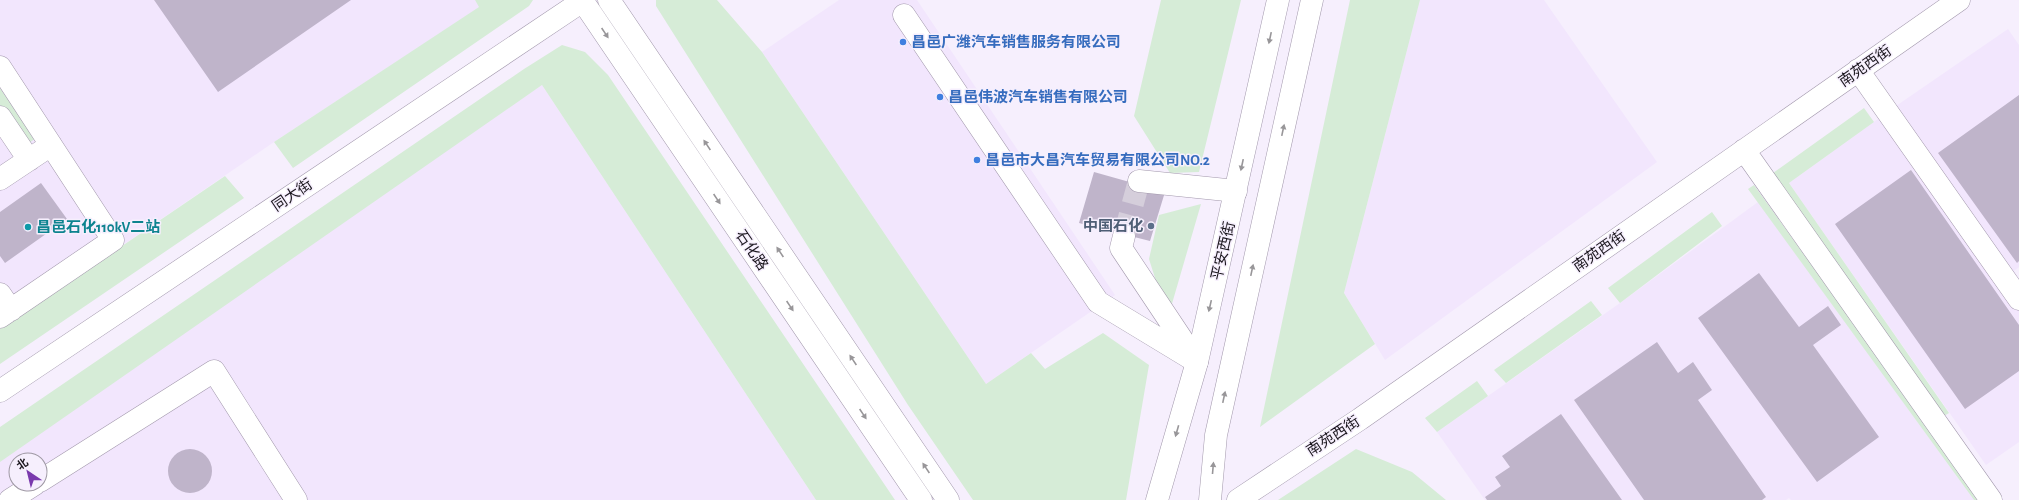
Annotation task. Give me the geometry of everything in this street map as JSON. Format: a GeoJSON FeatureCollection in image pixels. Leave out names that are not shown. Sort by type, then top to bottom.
{"type":"FeatureCollection","features":[{"type":"Feature","properties":{"kind":"main road","name":"石化路"},"geometry":{"type":"LineString","coordinates":[[583,0],[921,500]]}},
{"type":"Feature","properties":{"kind":"main road","name":"同大街"},"geometry":{"type":"LineString","coordinates":[[0,391],[583,0]]}},
{"type":"Feature","properties":{"kind":"main road","name":"石化路"},"geometry":{"type":"LineString","coordinates":[[609,0],[948,500]]}},
{"type":"Feature","properties":{"kind":"main road","name":"平安西街"},"geometry":{"type":"LineString","coordinates":[[1157,500],[1197,362],[1278,0]]}},
{"type":"Feature","properties":{"kind":"main road"},"geometry":{"type":"LineString","coordinates":[[1210,500],[1216,435],[1312,0]]}},
{"type":"Feature","properties":{"kind":"main road","name":"南苑西街"},"geometry":{"type":"LineString","coordinates":[[1238,500],[1360,419],[1959,0]]}},
{"type":"Feature","properties":{"kind":"main road"},"geometry":{"type":"LineString","coordinates":[[904,15],[1098,302],[1197,362]]}},
{"type":"Feature","properties":{"kind":"main road"},"geometry":{"type":"LineString","coordinates":[[0,67],[113,240],[4,307]]}},
{"type":"Feature","properties":{"kind":"main road"},"geometry":{"type":"LineString","coordinates":[[1858,70],[2019,299]]}},
{"type":"Feature","properties":{"kind":"main road"},"geometry":{"type":"LineString","coordinates":[[0,117],[29,160]]}},
{"type":"Feature","properties":{"kind":"main road"},"geometry":{"type":"LineString","coordinates":[[0,179],[51,145]]}},
{"type":"Feature","properties":{"kind":"main road"},"geometry":{"type":"LineString","coordinates":[[1744,150],[1991,500]]}},
{"type":"Feature","properties":{"kind":"main road"},"geometry":{"type":"LineString","coordinates":[[1139,181],[1236,191]]}},
{"type":"Feature","properties":{"kind":"main road"},"geometry":{"type":"LineString","coordinates":[[1124,236],[1120,248],[1197,362]]}},
{"type":"Feature","properties":{"kind":"main road"},"geometry":{"type":"LineString","coordinates":[[48,476],[214,371],[296,500]]}},
{"type":"Feature","properties":{"kind":"main road"},"geometry":{"type":"LineString","coordinates":[[10,500],[22,492]]}},
{"type":"Feature","properties":{"kind":"main road"},"geometry":{"type":"LineString","coordinates":[[0,494],[4,500]]}},
{"type":"Feature","properties":{"kind":"shaded area"},"geometry":{"type":"Polygon","coordinates":[[[0,0],[475,0],[480,7],[274,142],[0,329],[0,0]]]}},
{"type":"Feature","properties":{"kind":"shaded area"},"geometry":{"type":"Polygon","coordinates":[[[839,0],[917,0],[1115,295],[986,384],[762,52],[839,0]]]}},
{"type":"Feature","properties":{"kind":"shaded area"},"geometry":{"type":"Polygon","coordinates":[[[1420,0],[1544,0],[1657,162],[1385,360],[1344,293],[1420,0]]]}},
{"type":"Feature","properties":{"kind":"shaded area"},"geometry":{"type":"Polygon","coordinates":[[[2008,29],[2019,45],[2019,267],[2014,271],[2019,279],[2019,442],[1986,465],[1789,183],[1896,106],[2008,29]]]}},
{"type":"Feature","properties":{"kind":"shaded area"},"geometry":{"type":"Polygon","coordinates":[[[542,85],[816,500],[0,500],[0,455],[542,85]]]}},
{"type":"Feature","properties":{"kind":"shaded area"},"geometry":{"type":"Polygon","coordinates":[[[1758,202],[1974,500],[1791,500],[1789,498],[1786,500],[1485,500],[1437,432],[1620,303],[1758,202]]]}},
{"type":"Feature","properties":{"kind":"green space"},"geometry":{"type":"Polygon","coordinates":[[[475,0],[533,0],[529,6],[293,168],[274,142],[479,7],[475,0]]]}},
{"type":"Feature","properties":{"kind":"green space"},"geometry":{"type":"Polygon","coordinates":[[[656,0],[717,0],[762,52],[986,384],[1031,353],[1045,369],[1103,333],[1149,365],[1126,500],[973,500],[908,405],[656,6],[656,0]]]}},
{"type":"Feature","properties":{"kind":"green space"},"geometry":{"type":"Polygon","coordinates":[[[1161,0],[1241,0],[1199,172],[1170,173],[1134,116],[1161,0]]]}},
{"type":"Feature","properties":{"kind":"green space"},"geometry":{"type":"Polygon","coordinates":[[[1350,0],[1420,0],[1344,293],[1375,344],[1260,427],[1350,0]]]}},
{"type":"Feature","properties":{"kind":"green space"},"geometry":{"type":"Polygon","coordinates":[[[562,45],[585,52],[608,75],[895,500],[816,500],[542,85],[14,452],[8,452],[8,456],[0,462],[0,427],[524,69],[562,45]]]}},
{"type":"Feature","properties":{"kind":"green space"},"geometry":{"type":"Polygon","coordinates":[[[0,88],[35,139],[27,144],[0,105],[0,88]]]}},
{"type":"Feature","properties":{"kind":"green space"},"geometry":{"type":"Polygon","coordinates":[[[1864,108],[1874,122],[1789,183],[1949,413],[1944,416],[1773,173],[1864,108]]]}},
{"type":"Feature","properties":{"kind":"green space"},"geometry":{"type":"Polygon","coordinates":[[[225,176],[244,198],[0,364],[0,329],[225,176]]]}},
{"type":"Feature","properties":{"kind":"green space"},"geometry":{"type":"Polygon","coordinates":[[[1754,185],[1981,500],[1974,500],[1748,189],[1754,185]]]}},
{"type":"Feature","properties":{"kind":"green space"},"geometry":{"type":"Polygon","coordinates":[[[1201,204],[1169,314],[1161,297],[1149,259],[1159,215],[1201,204]]]}},
{"type":"Feature","properties":{"kind":"green space"},"geometry":{"type":"Polygon","coordinates":[[[1712,212],[1722,226],[1620,303],[1608,288],[1712,212]]]}},
{"type":"Feature","properties":{"kind":"green space"},"geometry":{"type":"Polygon","coordinates":[[[1591,301],[1602,315],[1506,383],[1494,370],[1591,301]]]}},
{"type":"Feature","properties":{"kind":"green space"},"geometry":{"type":"Polygon","coordinates":[[[1477,381],[1488,396],[1437,432],[1425,418],[1477,381]]]}},
{"type":"Feature","properties":{"kind":"green space"},"geometry":{"type":"Polygon","coordinates":[[[1356,449],[1412,472],[1446,500],[1278,500],[1356,449]]]}},
{"type":"Feature","properties":{"kind":"building"},"geometry":{"type":"Polygon","coordinates":[[[154,0],[351,0],[218,92],[154,0]]]}},
{"type":"Feature","properties":{"kind":"building"},"geometry":{"type":"Polygon","coordinates":[[[2019,95],[2019,261],[2017,263],[1938,153],[2019,95]]]}},
{"type":"Feature","properties":{"kind":"building"},"geometry":{"type":"Polygon","coordinates":[[[1911,170],[2019,325],[2019,371],[1965,409],[1835,224],[1911,170]]]}},
{"type":"Feature","properties":{"kind":"building"},"geometry":{"type":"Polygon","coordinates":[[[1094,172],[1165,192],[1150,241],[1079,223],[1094,172]]]}},
{"type":"Feature","properties":{"kind":"building","name":"昌邑石化110kV二站"},"geometry":{"type":"Polygon","coordinates":[[[41,183],[67,219],[5,263],[0,256],[0,212],[41,183]]]}},
{"type":"Feature","properties":{"kind":"building"},"geometry":{"type":"Polygon","coordinates":[[[1759,273],[1799,327],[1828,306],[1841,325],[1813,345],[1879,437],[1817,482],[1698,318],[1759,273]]]}},
{"type":"Feature","properties":{"kind":"building"},"geometry":{"type":"Polygon","coordinates":[[[1657,342],[1678,373],[1693,362],[1712,390],[1698,400],[1766,497],[1762,500],[1644,500],[1574,400],[1657,342]]]}},
{"type":"Feature","properties":{"kind":"building"},"geometry":{"type":"Polygon","coordinates":[[[1561,414],[1622,500],[1487,500],[1485,497],[1501,486],[1495,477],[1510,467],[1502,456],[1561,414]]]}},
{"type":"Feature","properties":{"kind":"building"},"geometry":{"type":"Polygon","coordinates":[[[186,449],[194,449],[199,450],[206,455],[211,462],[211,480],[206,487],[199,492],[186,493],[178,490],[171,483],[168,475],[168,467],[171,459],[178,452],[186,449]]]}},
{"type":"Feature","properties":{"kind":"tunnel"},"geometry":{"type":"LineString","coordinates":[[1124,236],[1139,181]]}},
{"type":"Feature","properties":{"kind":"place","name":"昌邑广潍汽车销售服务有限公司"},"geometry":{"type":"Point","coordinates":[903,42]}},
{"type":"Feature","properties":{"kind":"place","name":"昌邑伟波汽车销售有限公司"},"geometry":{"type":"Point","coordinates":[940,97]}},
{"type":"Feature","properties":{"kind":"place","name":"昌邑市大昌汽车贸易有限公司NO.2"},"geometry":{"type":"Point","coordinates":[977,160]}},
{"type":"Feature","properties":{"kind":"place","name":"中国石化"},"geometry":{"type":"Point","coordinates":[1151,226]}},
{"type":"Feature","properties":{"kind":"place","name":"昌邑石化110kV二站"},"geometry":{"type":"Point","coordinates":[28,227]}}]}
